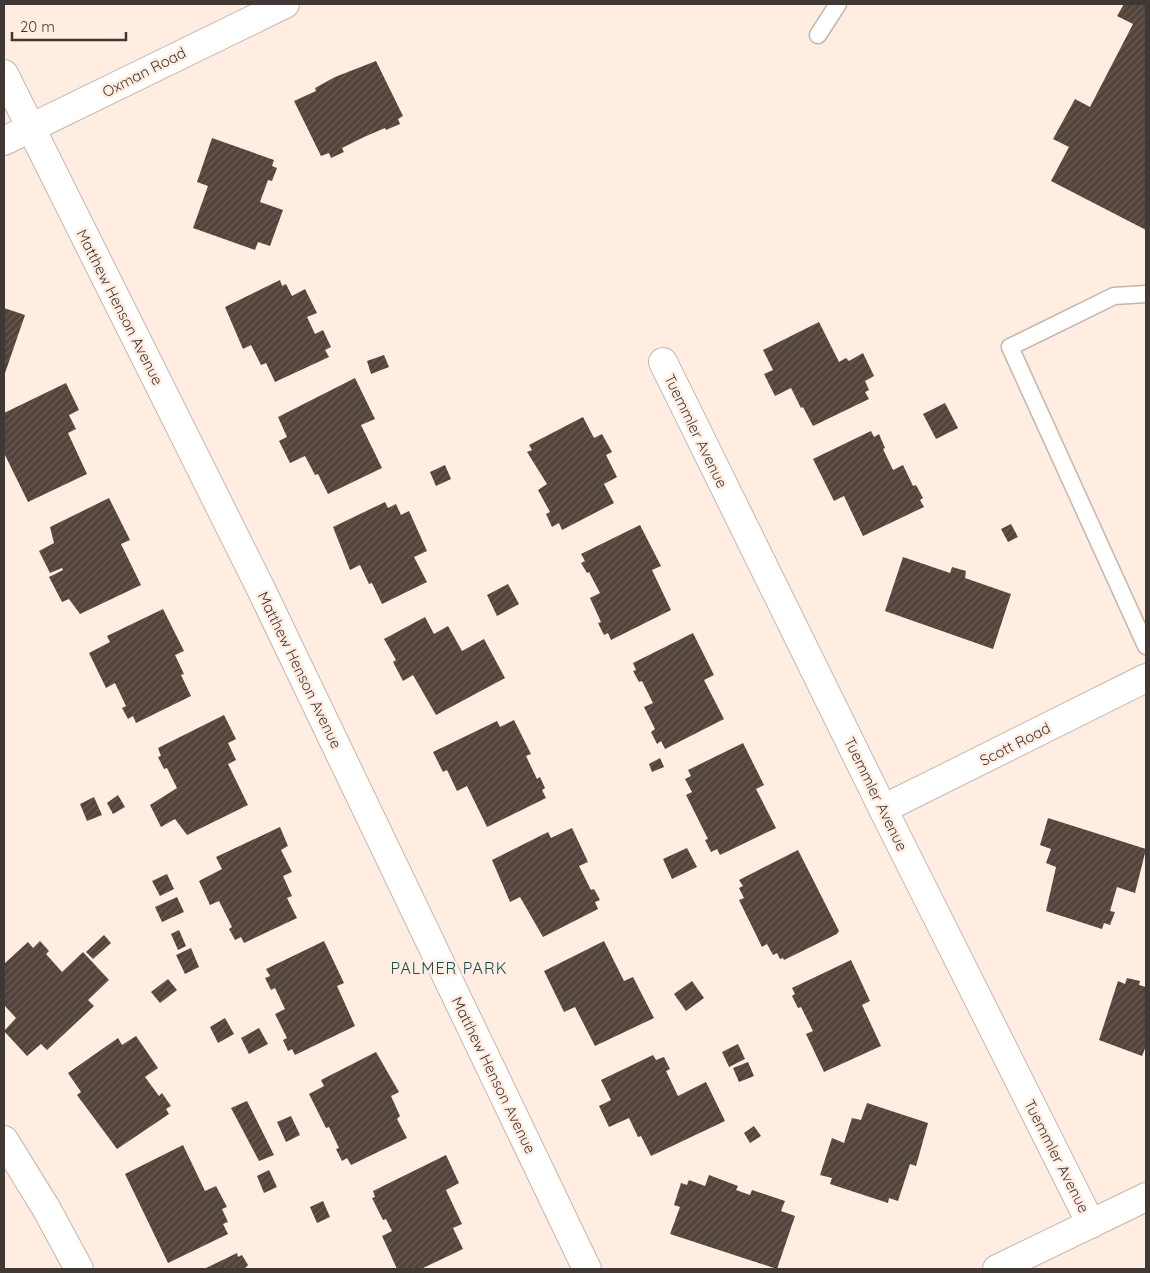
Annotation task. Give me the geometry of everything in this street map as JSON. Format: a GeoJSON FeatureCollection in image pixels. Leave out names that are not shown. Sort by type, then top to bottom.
{"type":"FeatureCollection","features":[{"type":"Feature","properties":{"kind":"street","name":"Oxman Road"},"geometry":{"type":"LineString","coordinates":[[4,141],[284,4]]}},
{"type":"Feature","properties":{"kind":"street","name":"Matthew Henson Avenue"},"geometry":{"type":"LineString","coordinates":[[4,74],[260,587],[587,1269]]}},
{"type":"Feature","properties":{"kind":"street","name":"Tuemmler Avenue"},"geometry":{"type":"LineString","coordinates":[[663,362],[883,809],[1091,1224]]}},
{"type":"Feature","properties":{"kind":"street","name":"Scott Road"},"geometry":{"type":"LineString","coordinates":[[883,809],[1146,678]]}},
{"type":"Feature","properties":{"kind":"street"},"geometry":{"type":"LineString","coordinates":[[4,1140],[46,1208],[79,1269]]}},
{"type":"Feature","properties":{"kind":"street"},"geometry":{"type":"LineString","coordinates":[[997,1269],[1146,1197]]}},
{"type":"Feature","properties":{"kind":"lane"},"geometry":{"type":"LineString","coordinates":[[818,35],[838,4]]}},
{"type":"Feature","properties":{"kind":"lane"},"geometry":{"type":"LineString","coordinates":[[1146,294],[1114,296],[1010,346],[1146,646]]}},
{"type":"Feature","properties":{"kind":"building"},"geometry":{"type":"Polygon","coordinates":[[[1124,4],[1146,4],[1146,230],[1051,181],[1069,147],[1053,139],[1075,99],[1090,107],[1133,24],[1117,16],[1124,4]]]}},
{"type":"Feature","properties":{"kind":"building"},"geometry":{"type":"Polygon","coordinates":[[[376,61],[403,116],[398,119],[400,124],[364,137],[342,148],[344,152],[331,158],[329,153],[321,156],[294,101],[316,91],[315,88],[335,77],[376,61]]]}},
{"type":"Feature","properties":{"kind":"building"},"geometry":{"type":"Polygon","coordinates":[[[212,138],[274,160],[272,166],[277,168],[272,181],[268,180],[260,202],[283,210],[270,246],[258,242],[255,250],[193,228],[208,186],[197,182],[212,138]]]}},
{"type":"Feature","properties":{"kind":"building"},"geometry":{"type":"Polygon","coordinates":[[[280,280],[282,286],[286,284],[292,296],[305,289],[317,313],[307,317],[315,334],[323,330],[331,347],[325,350],[329,357],[275,382],[266,363],[261,365],[251,345],[243,349],[225,307],[280,280]]]}},
{"type":"Feature","properties":{"kind":"building"},"geometry":{"type":"Polygon","coordinates":[[[4,308],[25,315],[4,376],[4,308]]]}},
{"type":"Feature","properties":{"kind":"building"},"geometry":{"type":"Polygon","coordinates":[[[819,322],[839,362],[846,358],[849,361],[863,353],[874,376],[865,381],[869,390],[865,392],[869,399],[813,426],[791,388],[775,396],[764,374],[773,370],[763,350],[819,322]]]}},
{"type":"Feature","properties":{"kind":"building"},"geometry":{"type":"Polygon","coordinates":[[[384,355],[389,367],[371,374],[367,361],[384,355]]]}},
{"type":"Feature","properties":{"kind":"building"},"geometry":{"type":"Polygon","coordinates":[[[355,378],[375,419],[361,425],[382,468],[328,494],[318,474],[315,475],[305,456],[290,463],[279,441],[287,437],[278,417],[355,378]]]}},
{"type":"Feature","properties":{"kind":"building"},"geometry":{"type":"Polygon","coordinates":[[[66,383],[79,410],[69,415],[76,429],[68,433],[87,474],[28,502],[4,453],[4,413],[66,383]]]}},
{"type":"Feature","properties":{"kind":"building"},"geometry":{"type":"Polygon","coordinates":[[[945,403],[958,428],[936,439],[923,414],[945,403]]]}},
{"type":"Feature","properties":{"kind":"building"},"geometry":{"type":"Polygon","coordinates":[[[583,417],[594,438],[602,434],[612,452],[606,455],[617,477],[604,484],[614,503],[562,530],[559,523],[552,527],[546,514],[550,512],[538,490],[547,484],[527,452],[532,450],[529,445],[583,417]]]}},
{"type":"Feature","properties":{"kind":"building"},"geometry":{"type":"Polygon","coordinates":[[[871,431],[874,437],[879,434],[885,448],[883,449],[893,470],[903,465],[913,486],[916,485],[923,498],[920,500],[924,507],[863,536],[844,496],[834,501],[813,459],[871,431]]]}},
{"type":"Feature","properties":{"kind":"building"},"geometry":{"type":"Polygon","coordinates":[[[445,465],[451,479],[436,486],[430,472],[445,465]]]}},
{"type":"Feature","properties":{"kind":"building"},"geometry":{"type":"Polygon","coordinates":[[[109,498],[130,540],[121,544],[141,585],[80,614],[69,599],[62,602],[49,577],[63,570],[62,568],[50,573],[39,551],[54,543],[50,527],[109,498]]]}},
{"type":"Feature","properties":{"kind":"building"},"geometry":{"type":"Polygon","coordinates":[[[385,502],[388,508],[396,504],[401,515],[409,511],[427,551],[414,557],[427,582],[382,604],[372,583],[369,584],[360,565],[350,570],[333,527],[385,502]]]}},
{"type":"Feature","properties":{"kind":"building"},"geometry":{"type":"Polygon","coordinates":[[[1011,524],[1018,537],[1008,542],[1001,529],[1011,524]]]}},
{"type":"Feature","properties":{"kind":"building"},"geometry":{"type":"Polygon","coordinates":[[[640,525],[661,566],[652,570],[671,610],[611,640],[608,633],[604,635],[598,623],[601,622],[590,598],[600,593],[589,572],[587,573],[581,563],[585,561],[581,554],[640,525]]]}},
{"type":"Feature","properties":{"kind":"building"},"geometry":{"type":"Polygon","coordinates":[[[903,557],[950,573],[952,567],[966,571],[965,578],[1011,594],[993,649],[885,611],[903,557]]]}},
{"type":"Feature","properties":{"kind":"building"},"geometry":{"type":"Polygon","coordinates":[[[508,584],[519,604],[497,616],[487,595],[508,584]]]}},
{"type":"Feature","properties":{"kind":"building"},"geometry":{"type":"Polygon","coordinates":[[[163,609],[184,651],[175,655],[184,674],[181,675],[191,696],[136,723],[133,716],[128,719],[122,708],[126,706],[115,683],[106,688],[89,653],[110,642],[107,636],[163,609]]]}},
{"type":"Feature","properties":{"kind":"building"},"geometry":{"type":"Polygon","coordinates":[[[425,617],[434,634],[448,626],[462,651],[484,639],[505,678],[436,715],[413,675],[403,681],[393,662],[396,660],[384,639],[425,617]]]}},
{"type":"Feature","properties":{"kind":"building"},"geometry":{"type":"Polygon","coordinates":[[[693,633],[714,675],[704,680],[724,719],[665,749],[661,741],[657,744],[651,732],[655,729],[644,707],[653,703],[642,681],[639,682],[633,671],[636,670],[633,663],[693,633]]]}},
{"type":"Feature","properties":{"kind":"building"},"geometry":{"type":"Polygon","coordinates":[[[224,715],[236,739],[228,743],[236,760],[228,764],[248,805],[187,835],[175,819],[161,827],[150,805],[177,788],[167,768],[164,769],[158,757],[161,756],[158,748],[224,715]]]}},
{"type":"Feature","properties":{"kind":"building"},"geometry":{"type":"Polygon","coordinates":[[[514,720],[531,754],[526,756],[537,779],[540,777],[545,788],[542,790],[546,798],[487,827],[467,786],[457,791],[447,770],[443,772],[433,752],[497,721],[500,727],[514,720]]]}},
{"type":"Feature","properties":{"kind":"building"},"geometry":{"type":"Polygon","coordinates":[[[743,743],[764,785],[756,789],[776,828],[720,855],[717,849],[711,852],[705,840],[708,839],[686,795],[692,792],[685,779],[691,776],[688,770],[743,743]]]}},
{"type":"Feature","properties":{"kind":"building"},"geometry":{"type":"Polygon","coordinates":[[[660,758],[664,767],[652,772],[649,764],[660,758]]]}},
{"type":"Feature","properties":{"kind":"building"},"geometry":{"type":"Polygon","coordinates":[[[118,795],[125,807],[113,814],[107,803],[118,795]]]}},
{"type":"Feature","properties":{"kind":"building"},"geometry":{"type":"Polygon","coordinates":[[[94,797],[102,815],[87,821],[80,804],[94,797]]]}},
{"type":"Feature","properties":{"kind":"building"},"geometry":{"type":"Polygon","coordinates":[[[1048,818],[1146,849],[1135,893],[1117,887],[1110,911],[1115,912],[1110,925],[1104,923],[1102,929],[1046,911],[1056,867],[1046,863],[1051,849],[1040,845],[1048,818]]]}},
{"type":"Feature","properties":{"kind":"building"},"geometry":{"type":"Polygon","coordinates":[[[280,827],[288,846],[281,850],[292,872],[283,876],[292,896],[287,898],[297,918],[244,943],[241,937],[235,940],[229,929],[232,927],[219,901],[210,905],[199,881],[222,869],[216,857],[280,827]]]}},
{"type":"Feature","properties":{"kind":"building"},"geometry":{"type":"Polygon","coordinates":[[[572,828],[588,862],[579,866],[591,890],[594,889],[600,900],[595,902],[598,909],[543,937],[520,897],[510,902],[492,860],[548,832],[551,838],[572,828]]]}},
{"type":"Feature","properties":{"kind":"building"},"geometry":{"type":"Polygon","coordinates":[[[687,848],[697,867],[672,879],[663,859],[687,848]]]}},
{"type":"Feature","properties":{"kind":"building"},"geometry":{"type":"Polygon","coordinates":[[[798,850],[839,931],[837,934],[784,960],[783,958],[780,959],[777,953],[773,955],[767,944],[762,947],[739,900],[744,898],[739,888],[743,886],[739,880],[798,850]]]}},
{"type":"Feature","properties":{"kind":"building"},"geometry":{"type":"Polygon","coordinates":[[[167,874],[174,889],[160,896],[152,881],[167,874]]]}},
{"type":"Feature","properties":{"kind":"building"},"geometry":{"type":"Polygon","coordinates":[[[177,897],[184,912],[162,922],[155,907],[177,897]]]}},
{"type":"Feature","properties":{"kind":"building"},"geometry":{"type":"Polygon","coordinates":[[[179,930],[186,946],[178,950],[171,934],[179,930]]]}},
{"type":"Feature","properties":{"kind":"building"},"geometry":{"type":"Polygon","coordinates":[[[104,935],[111,943],[93,959],[86,952],[104,935]]]}},
{"type":"Feature","properties":{"kind":"building"},"geometry":{"type":"Polygon","coordinates":[[[40,941],[49,951],[46,954],[62,972],[83,952],[109,980],[88,1000],[94,1006],[47,1050],[41,1044],[27,1056],[4,1031],[16,1018],[4,1005],[4,964],[28,942],[33,948],[40,941]]]}},
{"type":"Feature","properties":{"kind":"building"},"geometry":{"type":"Polygon","coordinates":[[[324,941],[344,983],[337,986],[355,1026],[295,1055],[292,1049],[288,1051],[283,1040],[287,1038],[275,1014],[285,1009],[275,988],[271,990],[265,978],[270,976],[266,969],[324,941]]]}},
{"type":"Feature","properties":{"kind":"building"},"geometry":{"type":"Polygon","coordinates":[[[604,941],[624,981],[633,977],[654,1018],[595,1046],[575,1007],[564,1012],[544,971],[604,941]]]}},
{"type":"Feature","properties":{"kind":"building"},"geometry":{"type":"Polygon","coordinates":[[[191,948],[199,967],[185,974],[176,955],[191,948]]]}},
{"type":"Feature","properties":{"kind":"building"},"geometry":{"type":"Polygon","coordinates":[[[851,960],[870,1001],[862,1005],[881,1046],[824,1072],[806,1034],[813,1031],[801,1007],[798,1008],[792,996],[795,994],[792,988],[851,960]]]}},
{"type":"Feature","properties":{"kind":"building"},"geometry":{"type":"Polygon","coordinates":[[[1127,978],[1140,981],[1139,985],[1146,987],[1146,1046],[1142,1056],[1099,1040],[1118,981],[1125,984],[1127,978]]]}},
{"type":"Feature","properties":{"kind":"building"},"geometry":{"type":"Polygon","coordinates":[[[168,979],[177,990],[160,1003],[151,992],[168,979]]]}},
{"type":"Feature","properties":{"kind":"building"},"geometry":{"type":"Polygon","coordinates":[[[692,981],[704,998],[686,1011],[674,994],[692,981]]]}},
{"type":"Feature","properties":{"kind":"building"},"geometry":{"type":"Polygon","coordinates":[[[225,1018],[234,1034],[218,1043],[210,1027],[225,1018]]]}},
{"type":"Feature","properties":{"kind":"building"},"geometry":{"type":"Polygon","coordinates":[[[259,1028],[268,1044],[249,1054],[241,1038],[259,1028]]]}},
{"type":"Feature","properties":{"kind":"building"},"geometry":{"type":"Polygon","coordinates":[[[136,1036],[158,1068],[145,1077],[159,1096],[162,1093],[171,1106],[166,1109],[169,1114],[117,1149],[77,1095],[81,1092],[68,1073],[118,1038],[122,1045],[136,1036]]]}},
{"type":"Feature","properties":{"kind":"building"},"geometry":{"type":"Polygon","coordinates":[[[738,1044],[745,1059],[729,1067],[722,1052],[738,1044]]]}},
{"type":"Feature","properties":{"kind":"building"},"geometry":{"type":"Polygon","coordinates":[[[376,1052],[399,1092],[391,1096],[400,1116],[397,1119],[407,1138],[351,1165],[347,1158],[342,1161],[336,1149],[339,1148],[329,1127],[326,1128],[309,1094],[324,1086],[321,1080],[376,1052]]]}},
{"type":"Feature","properties":{"kind":"building"},"geometry":{"type":"Polygon","coordinates":[[[653,1055],[656,1060],[664,1057],[670,1069],[666,1071],[678,1096],[706,1082],[725,1121],[651,1156],[641,1136],[638,1137],[629,1118],[609,1127],[599,1106],[611,1100],[601,1080],[653,1055]]]}},
{"type":"Feature","properties":{"kind":"building"},"geometry":{"type":"Polygon","coordinates":[[[748,1062],[754,1076],[739,1082],[733,1068],[748,1062]]]}},
{"type":"Feature","properties":{"kind":"building"},"geometry":{"type":"Polygon","coordinates":[[[247,1101],[274,1155],[259,1161],[231,1108],[247,1101]]]}},
{"type":"Feature","properties":{"kind":"building"},"geometry":{"type":"Polygon","coordinates":[[[867,1103],[928,1123],[916,1166],[910,1164],[898,1201],[889,1198],[888,1203],[830,1184],[832,1178],[820,1175],[832,1138],[844,1143],[852,1118],[861,1120],[867,1103]]]}},
{"type":"Feature","properties":{"kind":"building"},"geometry":{"type":"Polygon","coordinates":[[[291,1116],[300,1135],[286,1142],[277,1122],[291,1116]]]}},
{"type":"Feature","properties":{"kind":"building"},"geometry":{"type":"Polygon","coordinates":[[[754,1126],[761,1136],[750,1143],[744,1133],[754,1126]]]}},
{"type":"Feature","properties":{"kind":"building"},"geometry":{"type":"Polygon","coordinates":[[[183,1145],[205,1191],[216,1186],[227,1207],[222,1209],[228,1222],[223,1224],[228,1234],[168,1263],[125,1174],[183,1145]]]}},
{"type":"Feature","properties":{"kind":"building"},"geometry":{"type":"Polygon","coordinates":[[[446,1155],[459,1183],[446,1190],[462,1224],[453,1228],[463,1249],[421,1269],[397,1269],[382,1236],[392,1231],[386,1219],[383,1220],[372,1198],[375,1197],[373,1191],[446,1155]]]}},
{"type":"Feature","properties":{"kind":"building"},"geometry":{"type":"Polygon","coordinates":[[[269,1170],[277,1187],[264,1193],[257,1176],[269,1170]]]}},
{"type":"Feature","properties":{"kind":"building"},"geometry":{"type":"Polygon","coordinates":[[[709,1175],[738,1186],[736,1190],[750,1195],[752,1190],[785,1201],[781,1211],[795,1216],[777,1269],[670,1234],[680,1207],[674,1205],[681,1183],[687,1185],[689,1180],[705,1186],[709,1175]]]}},
{"type":"Feature","properties":{"kind":"building"},"geometry":{"type":"Polygon","coordinates":[[[323,1201],[330,1217],[317,1223],[310,1207],[323,1201]]]}},
{"type":"Feature","properties":{"kind":"building"},"geometry":{"type":"Polygon","coordinates":[[[237,1253],[238,1257],[242,1255],[248,1265],[244,1269],[204,1269],[237,1253]]]}},
{"type":"Feature","properties":{"kind":"district","name":"PALMER PARK"},"geometry":{"type":"Point","coordinates":[449,968]}}]}
